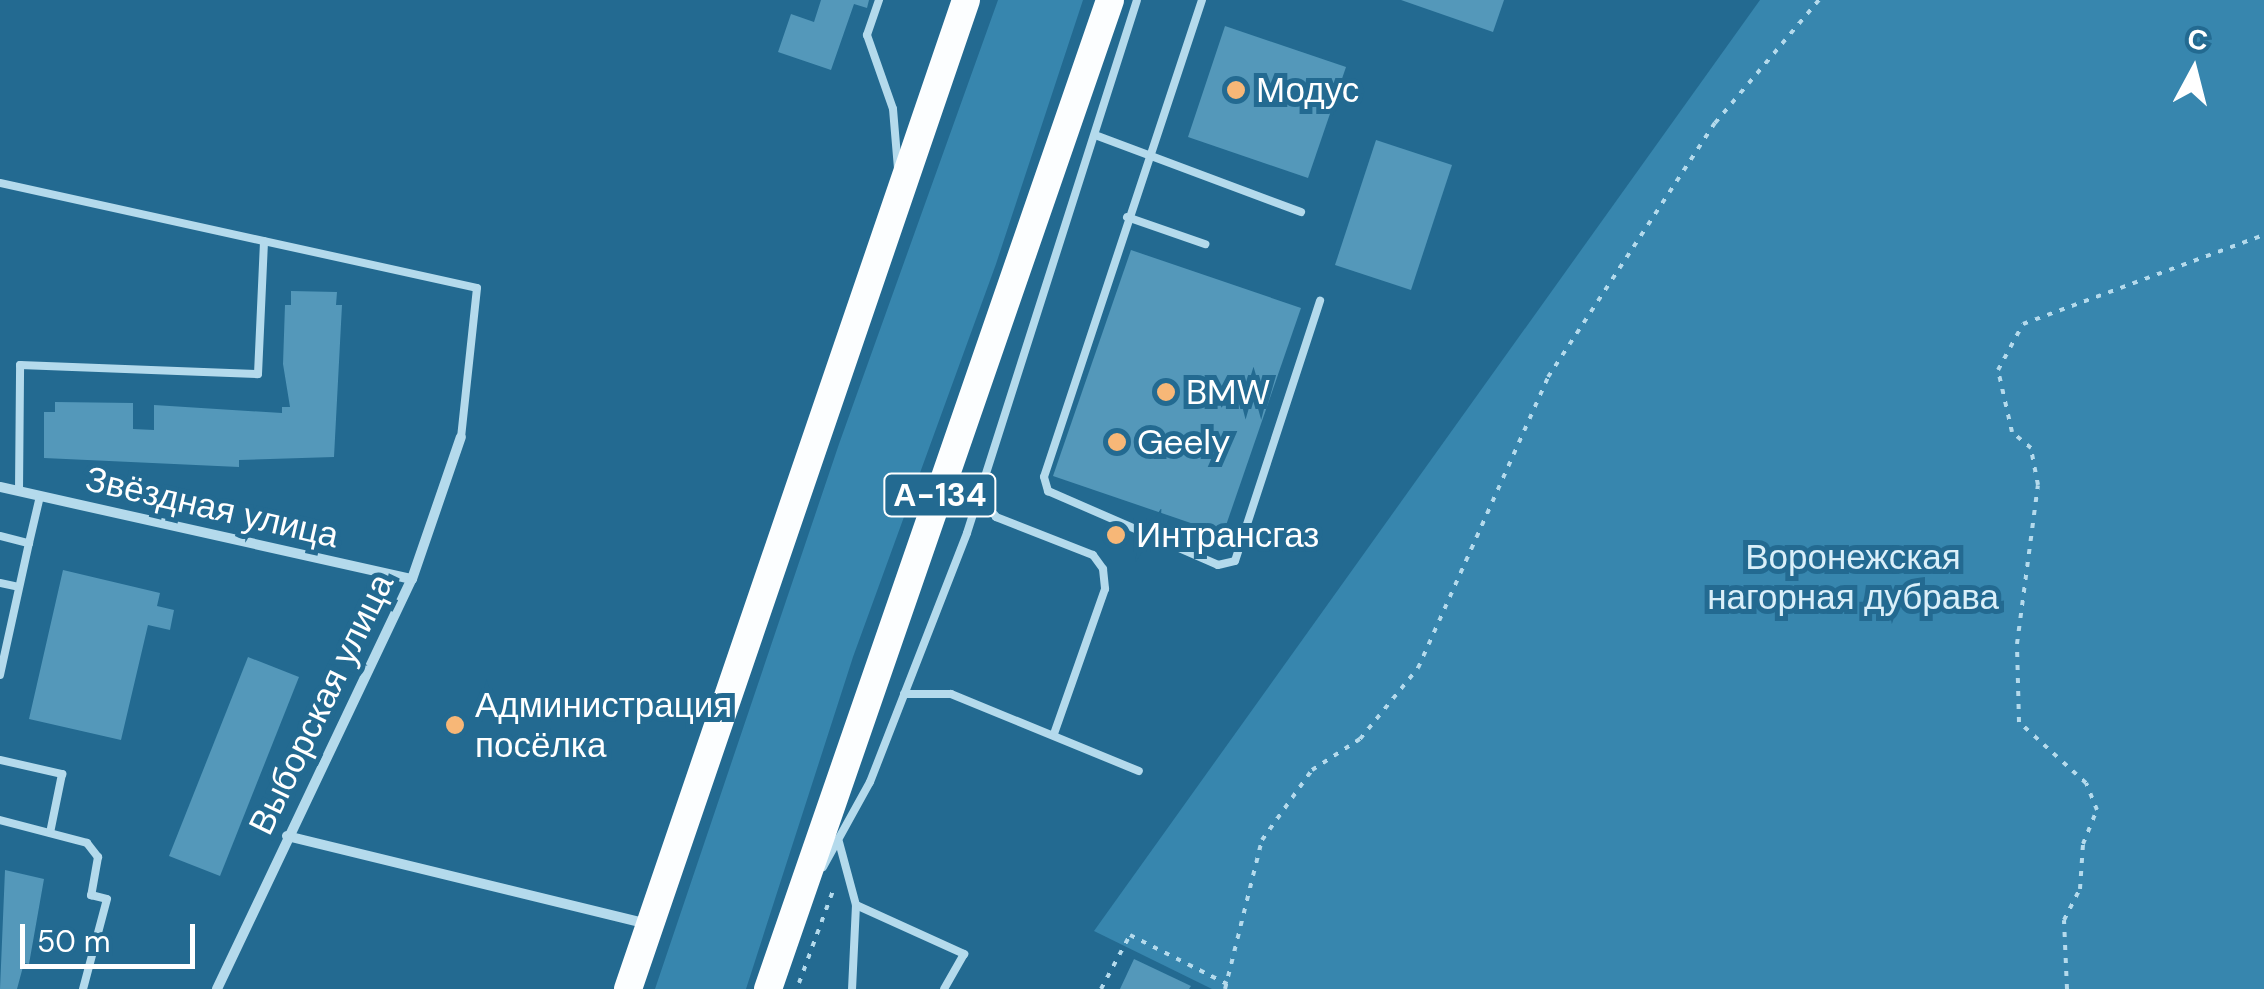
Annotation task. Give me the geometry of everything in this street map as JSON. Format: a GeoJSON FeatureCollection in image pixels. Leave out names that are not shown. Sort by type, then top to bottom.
{"type":"FeatureCollection","features":[{"type":"Feature","properties":{"kind":"highway"},"geometry":{"type":"LineString","coordinates":[[628,989],[966,0]]}},
{"type":"Feature","properties":{"kind":"highway","name":"А-134"},"geometry":{"type":"LineString","coordinates":[[768,989],[1110,0]]}},
{"type":"Feature","properties":{"kind":"street","name":"Выборская улица"},"geometry":{"type":"LineString","coordinates":[[216,989],[412,579],[461,436]]}},
{"type":"Feature","properties":{"kind":"street","name":"Звёздная улица"},"geometry":{"type":"LineString","coordinates":[[0,487],[412,579]]}},
{"type":"Feature","properties":{"kind":"street"},"geometry":{"type":"LineString","coordinates":[[288,836],[649,924]]}},
{"type":"Feature","properties":{"kind":"lane"},"geometry":{"type":"LineString","coordinates":[[879,0],[867,34],[893,110],[900,190]]}},
{"type":"Feature","properties":{"kind":"lane"},"geometry":{"type":"LineString","coordinates":[[794,914],[839,842],[904,694],[979,495],[1137,0]]}},
{"type":"Feature","properties":{"kind":"lane"},"geometry":{"type":"LineString","coordinates":[[1202,0],[1127,217],[1044,486],[1218,565],[1235,561],[1320,301]]}},
{"type":"Feature","properties":{"kind":"lane"},"geometry":{"type":"LineString","coordinates":[[1095,135],[1300,212]]}},
{"type":"Feature","properties":{"kind":"lane"},"geometry":{"type":"LineString","coordinates":[[0,183],[477,288],[461,436]]}},
{"type":"Feature","properties":{"kind":"lane"},"geometry":{"type":"LineString","coordinates":[[1127,217],[1204,244]]}},
{"type":"Feature","properties":{"kind":"lane"},"geometry":{"type":"LineString","coordinates":[[19,492],[20,365],[258,374],[264,241]]}},
{"type":"Feature","properties":{"kind":"lane"},"geometry":{"type":"LineString","coordinates":[[979,495],[996,518],[1094,555],[1103,569],[1105,589],[1054,734]]}},
{"type":"Feature","properties":{"kind":"lane"},"geometry":{"type":"LineString","coordinates":[[0,674],[40,496]]}},
{"type":"Feature","properties":{"kind":"lane"},"geometry":{"type":"LineString","coordinates":[[0,536],[29,543]]}},
{"type":"Feature","properties":{"kind":"lane"},"geometry":{"type":"LineString","coordinates":[[0,583],[19,587]]}},
{"type":"Feature","properties":{"kind":"lane"},"geometry":{"type":"LineString","coordinates":[[904,694],[951,694],[1139,771]]}},
{"type":"Feature","properties":{"kind":"lane"},"geometry":{"type":"LineString","coordinates":[[0,760],[62,774],[50,833]]}},
{"type":"Feature","properties":{"kind":"lane"},"geometry":{"type":"LineString","coordinates":[[0,820],[87,843],[98,856],[91,894],[107,899],[83,989]]}},
{"type":"Feature","properties":{"kind":"lane"},"geometry":{"type":"LineString","coordinates":[[839,842],[856,905],[852,989]]}},
{"type":"Feature","properties":{"kind":"lane"},"geometry":{"type":"LineString","coordinates":[[856,905],[964,954],[944,989]]}},
{"type":"Feature","properties":{"kind":"path"},"geometry":{"type":"LineString","coordinates":[[1101,989],[1130,935],[1226,987],[1262,840],[1312,770],[1360,739],[1418,668],[1548,377],[1715,124],[1819,0]]}},
{"type":"Feature","properties":{"kind":"path"},"geometry":{"type":"LineString","coordinates":[[2067,989],[2064,920],[2080,890],[2083,844],[2097,810],[2086,783],[2018,722],[2017,644],[2038,485],[2031,448],[2012,432],[1998,370],[2023,324],[2264,234]]}},
{"type":"Feature","properties":{"kind":"path"},"geometry":{"type":"LineString","coordinates":[[797,989],[844,860]]}},
{"type":"Feature","properties":{"kind":"green space"},"geometry":{"type":"Polygon","coordinates":[[[998,0],[1083,0],[996,264],[853,657],[746,989],[655,989],[839,444],[998,0]]]}},
{"type":"Feature","properties":{"kind":"green space","name":"Воронежская нагорная дубрава"},"geometry":{"type":"Polygon","coordinates":[[[1760,0],[2264,0],[2264,989],[1212,989],[1094,931],[1760,0]]]}},
{"type":"Feature","properties":{"kind":"building"},"geometry":{"type":"Polygon","coordinates":[[[821,0],[869,0],[867,8],[854,4],[831,70],[778,52],[791,14],[814,22],[821,0]]]}},
{"type":"Feature","properties":{"kind":"building"},"geometry":{"type":"Polygon","coordinates":[[[1401,0],[1504,0],[1493,32],[1401,0]]]}},
{"type":"Feature","properties":{"kind":"building"},"geometry":{"type":"Polygon","coordinates":[[[1225,26],[1346,67],[1308,178],[1188,137],[1225,26]]]}},
{"type":"Feature","properties":{"kind":"building"},"geometry":{"type":"Polygon","coordinates":[[[1376,140],[1452,165],[1411,290],[1335,265],[1376,140]]]}},
{"type":"Feature","properties":{"kind":"building"},"geometry":{"type":"Polygon","coordinates":[[[1131,250],[1301,308],[1223,534],[1053,476],[1131,250]]]}},
{"type":"Feature","properties":{"kind":"building"},"geometry":{"type":"Polygon","coordinates":[[[291,291],[337,292],[336,305],[342,305],[334,457],[239,460],[239,467],[44,458],[44,412],[55,412],[55,402],[133,403],[133,429],[154,430],[154,405],[282,413],[282,407],[290,407],[283,364],[285,305],[291,305],[291,291]]]}},
{"type":"Feature","properties":{"kind":"building"},"geometry":{"type":"Polygon","coordinates":[[[63,570],[160,593],[157,606],[174,610],[170,630],[148,625],[121,740],[29,719],[63,570]]]}},
{"type":"Feature","properties":{"kind":"building"},"geometry":{"type":"Polygon","coordinates":[[[248,657],[299,677],[220,876],[169,856],[248,657]]]}},
{"type":"Feature","properties":{"kind":"building"},"geometry":{"type":"Polygon","coordinates":[[[5,870],[44,879],[29,964],[24,963],[17,989],[0,989],[5,870]]]}},
{"type":"Feature","properties":{"kind":"building"},"geometry":{"type":"Polygon","coordinates":[[[1134,959],[1191,986],[1120,989],[1134,959]]]}},
{"type":"Feature","properties":{"kind":"place","name":"Модус"},"geometry":{"type":"Point","coordinates":[1236,90]}},
{"type":"Feature","properties":{"kind":"place","name":"BMW"},"geometry":{"type":"Point","coordinates":[1166,392]}},
{"type":"Feature","properties":{"kind":"place","name":"Geely"},"geometry":{"type":"Point","coordinates":[1117,442]}},
{"type":"Feature","properties":{"kind":"place","name":"Интрансгаз"},"geometry":{"type":"Point","coordinates":[1116,535]}},
{"type":"Feature","properties":{"kind":"place","name":"Администрация посёлка"},"geometry":{"type":"Point","coordinates":[455,725]}}]}
